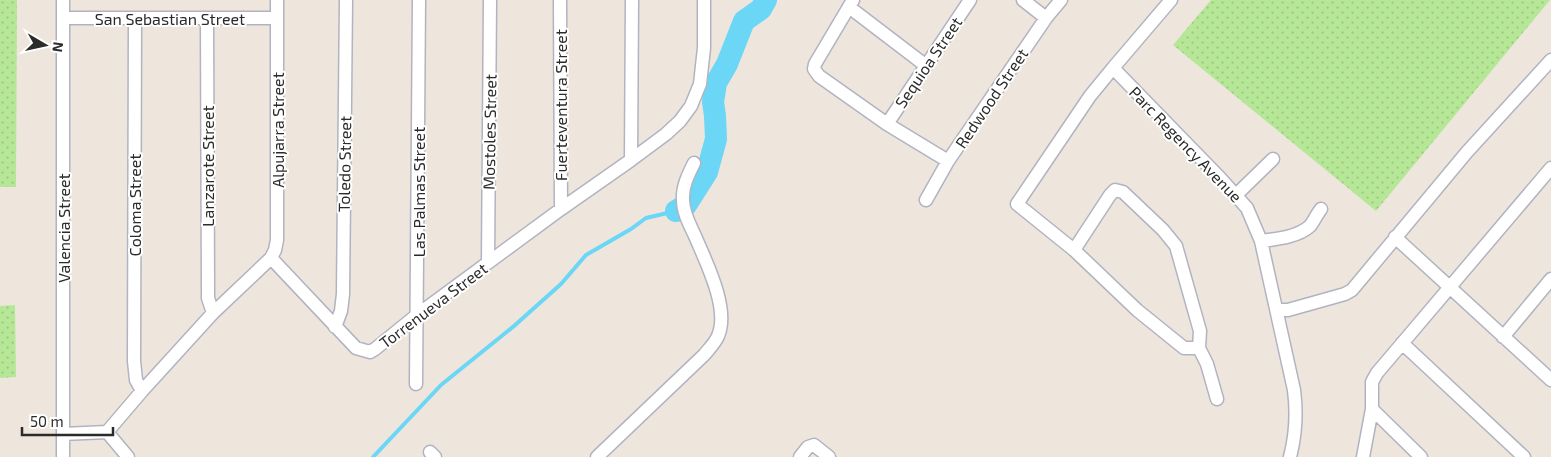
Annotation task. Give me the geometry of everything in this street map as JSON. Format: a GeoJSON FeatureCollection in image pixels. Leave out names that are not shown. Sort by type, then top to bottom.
{"type":"FeatureCollection","features":[{"type":"Feature","properties":{"kind":"street","name":"Valencia Street"},"geometry":{"type":"LineString","coordinates":[[63,0],[63,457]]}},
{"type":"Feature","properties":{"kind":"street","name":"Alpujarra Street"},"geometry":{"type":"LineString","coordinates":[[271,258],[278,240],[278,0]]}},
{"type":"Feature","properties":{"kind":"street","name":"Toledo Street"},"geometry":{"type":"LineString","coordinates":[[336,327],[341,311],[342,294],[346,0]]}},
{"type":"Feature","properties":{"kind":"street","name":"Las Palmas Street"},"geometry":{"type":"LineString","coordinates":[[416,384],[419,0]]}},
{"type":"Feature","properties":{"kind":"street","name":"Mostoles Street"},"geometry":{"type":"LineString","coordinates":[[488,263],[490,0]]}},
{"type":"Feature","properties":{"kind":"street","name":"Fuerteventura Street"},"geometry":{"type":"LineString","coordinates":[[560,0],[560,209]]}},
{"type":"Feature","properties":{"kind":"street"},"geometry":{"type":"LineString","coordinates":[[631,160],[632,0]]}},
{"type":"Feature","properties":{"kind":"street","name":"Torrenueva Street"},"geometry":{"type":"LineString","coordinates":[[271,258],[356,348],[370,352],[560,209],[666,134],[680,121],[691,106],[700,84],[703,65],[704,0]]}},
{"type":"Feature","properties":{"kind":"street"},"geometry":{"type":"LineString","coordinates":[[1023,0],[1046,18]]}},
{"type":"Feature","properties":{"kind":"street","name":"Redwood Street"},"geometry":{"type":"LineString","coordinates":[[926,200],[948,161],[1046,18],[1061,0]]}},
{"type":"Feature","properties":{"kind":"street"},"geometry":{"type":"LineString","coordinates":[[1171,0],[1090,96],[1017,204],[1074,250],[1137,310],[1184,348],[1199,348]]}},
{"type":"Feature","properties":{"kind":"street","name":"Sequioa Street"},"geometry":{"type":"LineString","coordinates":[[886,124],[965,2]]}},
{"type":"Feature","properties":{"kind":"street"},"geometry":{"type":"LineString","coordinates":[[925,66],[851,3],[815,64],[814,69],[819,76],[886,124],[948,161]]}},
{"type":"Feature","properties":{"kind":"street","name":"San Sebastian Street"},"geometry":{"type":"LineString","coordinates":[[63,18],[278,18]]}},
{"type":"Feature","properties":{"kind":"street","name":"Coloma Street"},"geometry":{"type":"LineString","coordinates":[[135,18],[134,361],[136,380],[142,391]]}},
{"type":"Feature","properties":{"kind":"street","name":"Lanzarote Street"},"geometry":{"type":"LineString","coordinates":[[207,18],[208,298],[213,313]]}},
{"type":"Feature","properties":{"kind":"street"},"geometry":{"type":"LineString","coordinates":[[1277,310],[1288,310],[1346,294],[1352,290],[1467,152],[1550,63]]}},
{"type":"Feature","properties":{"kind":"street","name":"Parc Regency Avenue"},"geometry":{"type":"LineString","coordinates":[[1113,68],[1247,208],[1261,241],[1294,390],[1297,412],[1296,431],[1290,457]]}},
{"type":"Feature","properties":{"kind":"street"},"geometry":{"type":"LineString","coordinates":[[1236,195],[1273,159]]}},
{"type":"Feature","properties":{"kind":"street"},"geometry":{"type":"LineString","coordinates":[[597,457],[698,361],[718,336],[722,312],[719,299],[705,259],[685,215],[684,186],[694,163]]}},
{"type":"Feature","properties":{"kind":"street"},"geometry":{"type":"LineString","coordinates":[[1363,457],[1372,409],[1372,382],[1377,373],[1551,168]]}},
{"type":"Feature","properties":{"kind":"street"},"geometry":{"type":"LineString","coordinates":[[1074,250],[1115,190],[1123,192],[1163,230],[1176,246],[1200,331],[1199,348],[1208,364],[1217,399]]}},
{"type":"Feature","properties":{"kind":"street"},"geometry":{"type":"LineString","coordinates":[[1261,241],[1290,236],[1301,231],[1310,225],[1321,209]]}},
{"type":"Feature","properties":{"kind":"street"},"geometry":{"type":"LineString","coordinates":[[1395,237],[1551,380]]}},
{"type":"Feature","properties":{"kind":"street"},"geometry":{"type":"LineString","coordinates":[[63,434],[107,432],[213,313],[271,258]]}},
{"type":"Feature","properties":{"kind":"street"},"geometry":{"type":"LineString","coordinates":[[1503,337],[1551,279]]}},
{"type":"Feature","properties":{"kind":"street"},"geometry":{"type":"LineString","coordinates":[[1402,344],[1524,457]]}},
{"type":"Feature","properties":{"kind":"street"},"geometry":{"type":"LineString","coordinates":[[1372,409],[1421,457]]}},
{"type":"Feature","properties":{"kind":"street"},"geometry":{"type":"LineString","coordinates":[[107,432],[128,457]]}},
{"type":"Feature","properties":{"kind":"street"},"geometry":{"type":"LineString","coordinates":[[800,457],[808,447],[814,445],[829,457]]}},
{"type":"Feature","properties":{"kind":"green space"},"geometry":{"type":"Polygon","coordinates":[[[0,0],[17,0],[16,187],[0,187],[0,0]]]}},
{"type":"Feature","properties":{"kind":"green space"},"geometry":{"type":"Polygon","coordinates":[[[1211,0],[1550,0],[1376,211],[1173,45],[1211,0]]]}},
{"type":"Feature","properties":{"kind":"green space"},"geometry":{"type":"Polygon","coordinates":[[[15,305],[16,377],[0,378],[0,306],[15,305]]]}},
{"type":"Feature","properties":{"kind":"waterway"},"geometry":{"type":"LineString","coordinates":[[676,211],[686,205],[707,172],[716,139],[713,102],[716,83],[727,64],[744,21],[761,9],[766,0]]}},
{"type":"Feature","properties":{"kind":"waterway"},"geometry":{"type":"LineString","coordinates":[[373,457],[441,385],[514,326],[561,284],[586,255],[646,218],[676,211]]}}]}
